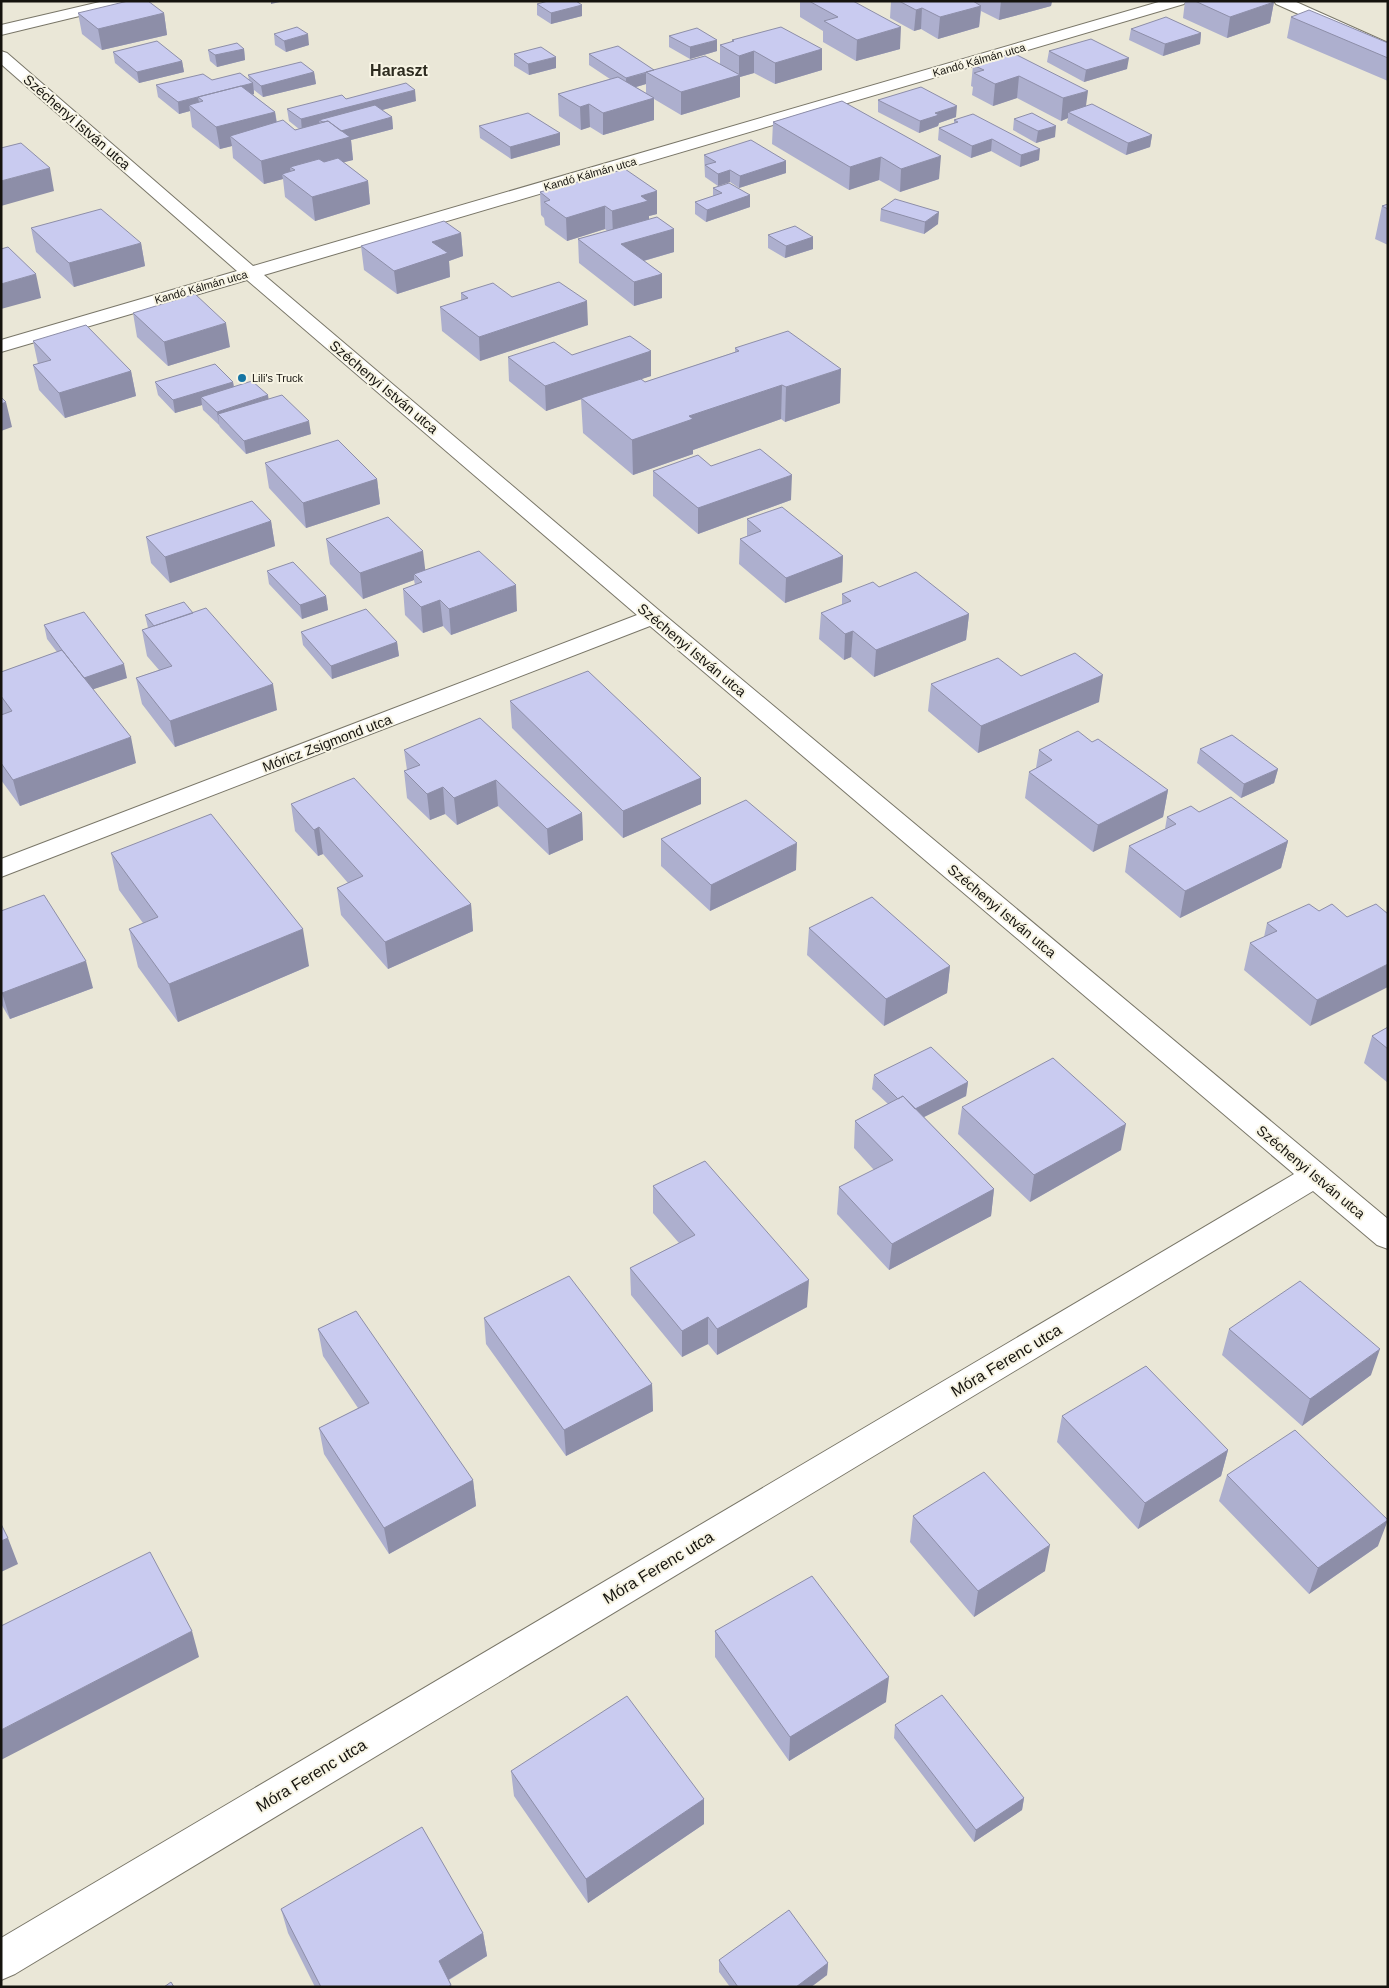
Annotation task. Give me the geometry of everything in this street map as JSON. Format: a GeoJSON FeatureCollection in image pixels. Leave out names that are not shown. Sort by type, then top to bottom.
{"type":"FeatureCollection","features":[{"type":"Feature","properties":{"kind":"street"},"geometry":{"type":"LineString","coordinates":[[1,30],[124,1]]}},
{"type":"Feature","properties":{"kind":"street","name":"Kandó Kálmán utca"},"geometry":{"type":"LineString","coordinates":[[1,346],[1179,1]]}},
{"type":"Feature","properties":{"kind":"street"},"geometry":{"type":"LineString","coordinates":[[1281,1],[1388,50]]}},
{"type":"Feature","properties":{"kind":"street","name":"Széchenyi István utca"},"geometry":{"type":"LineString","coordinates":[[1,56],[250,273],[653,617],[1388,1237]]}},
{"type":"Feature","properties":{"kind":"street","name":"Móricz Zsigmond utca"},"geometry":{"type":"LineString","coordinates":[[1,869],[653,617]]}},
{"type":"Feature","properties":{"kind":"street","name":"Móra Ferenc utca"},"geometry":{"type":"LineString","coordinates":[[1,1960],[1316,1175]]}},
{"type":"Feature","properties":{"kind":"building"},"geometry":{"type":"Polygon","coordinates":[[[128,1],[148,1],[164,13],[98,29],[78,13],[128,1]]]}},
{"type":"Feature","properties":{"kind":"building"},"geometry":{"type":"Polygon","coordinates":[[[548,1],[576,1],[582,5],[551,13],[537,4],[548,1]]]}},
{"type":"Feature","properties":{"kind":"building"},"geometry":{"type":"Polygon","coordinates":[[[809,1],[853,1],[901,27],[857,40],[824,21],[838,17],[809,1]]]}},
{"type":"Feature","properties":{"kind":"building"},"geometry":{"type":"Polygon","coordinates":[[[899,1],[973,1],[981,6],[940,17],[922,8],[916,10],[899,1]]]}},
{"type":"Feature","properties":{"kind":"building"},"geometry":{"type":"Polygon","coordinates":[[[1195,1],[1272,1],[1274,2],[1230,17],[1195,1]]]}},
{"type":"Feature","properties":{"kind":"building"},"geometry":{"type":"Polygon","coordinates":[[[1309,10],[1388,43],[1388,58],[1291,17],[1309,10]]]}},
{"type":"Feature","properties":{"kind":"building"},"geometry":{"type":"Polygon","coordinates":[[[1166,17],[1201,33],[1165,44],[1131,29],[1166,17]]]}},
{"type":"Feature","properties":{"kind":"building"},"geometry":{"type":"Polygon","coordinates":[[[297,27],[308,34],[284,41],[274,34],[297,27]]]}},
{"type":"Feature","properties":{"kind":"building"},"geometry":{"type":"Polygon","coordinates":[[[781,27],[822,49],[775,63],[754,51],[739,56],[720,45],[734,41],[732,40],[781,27]]]}},
{"type":"Feature","properties":{"kind":"building"},"geometry":{"type":"Polygon","coordinates":[[[697,28],[717,40],[690,47],[669,36],[697,28]]]}},
{"type":"Feature","properties":{"kind":"building"},"geometry":{"type":"Polygon","coordinates":[[[1091,39],[1129,58],[1086,70],[1049,51],[1091,39]]]}},
{"type":"Feature","properties":{"kind":"building"},"geometry":{"type":"Polygon","coordinates":[[[157,41],[182,61],[137,72],[113,52],[157,41]]]}},
{"type":"Feature","properties":{"kind":"building"},"geometry":{"type":"Polygon","coordinates":[[[237,43],[244,49],[215,55],[208,50],[237,43]]]}},
{"type":"Feature","properties":{"kind":"building"},"geometry":{"type":"Polygon","coordinates":[[[618,46],[654,70],[626,78],[589,54],[618,46]]]}},
{"type":"Feature","properties":{"kind":"building"},"geometry":{"type":"Polygon","coordinates":[[[541,47],[556,57],[528,64],[514,54],[541,47]]]}},
{"type":"Feature","properties":{"kind":"building"},"geometry":{"type":"Polygon","coordinates":[[[1013,53],[1088,91],[1063,98],[1019,76],[995,84],[974,73],[984,70],[973,65],[1013,53]]]}},
{"type":"Feature","properties":{"kind":"building"},"geometry":{"type":"Polygon","coordinates":[[[705,56],[740,75],[681,92],[646,72],[705,56]]]}},
{"type":"Feature","properties":{"kind":"building"},"geometry":{"type":"Polygon","coordinates":[[[301,62],[314,72],[261,86],[248,75],[301,62]]]}},
{"type":"Feature","properties":{"kind":"building"},"geometry":{"type":"Polygon","coordinates":[[[240,73],[253,83],[178,102],[156,85],[203,74],[212,80],[240,73]]]}},
{"type":"Feature","properties":{"kind":"building"},"geometry":{"type":"Polygon","coordinates":[[[618,77],[654,98],[603,113],[589,104],[580,107],[558,94],[618,77]]]}},
{"type":"Feature","properties":{"kind":"building"},"geometry":{"type":"Polygon","coordinates":[[[406,83],[415,90],[301,119],[287,109],[342,95],[346,99],[406,83]]]}},
{"type":"Feature","properties":{"kind":"building"},"geometry":{"type":"Polygon","coordinates":[[[241,86],[275,112],[216,127],[189,105],[203,101],[198,97],[241,86]]]}},
{"type":"Feature","properties":{"kind":"building"},"geometry":{"type":"Polygon","coordinates":[[[921,87],[957,106],[935,113],[939,115],[920,121],[878,100],[921,87]]]}},
{"type":"Feature","properties":{"kind":"building"},"geometry":{"type":"Polygon","coordinates":[[[842,101],[941,156],[901,169],[881,157],[850,167],[773,122],[842,101]]]}},
{"type":"Feature","properties":{"kind":"building"},"geometry":{"type":"Polygon","coordinates":[[[1092,104],[1152,135],[1128,143],[1068,112],[1092,104]]]}},
{"type":"Feature","properties":{"kind":"building"},"geometry":{"type":"Polygon","coordinates":[[[375,105],[392,117],[341,131],[328,121],[323,122],[319,120],[375,105]]]}},
{"type":"Feature","properties":{"kind":"building"},"geometry":{"type":"Polygon","coordinates":[[[528,113],[560,133],[510,147],[479,126],[528,113]]]}},
{"type":"Feature","properties":{"kind":"building"},"geometry":{"type":"Polygon","coordinates":[[[1032,113],[1056,126],[1038,131],[1014,119],[1032,113]]]}},
{"type":"Feature","properties":{"kind":"building"},"geometry":{"type":"Polygon","coordinates":[[[973,114],[1040,149],[1021,155],[992,139],[972,146],[939,128],[958,122],[954,120],[973,114]]]}},
{"type":"Feature","properties":{"kind":"building"},"geometry":{"type":"Polygon","coordinates":[[[283,120],[295,130],[328,121],[350,137],[261,161],[230,136],[283,120]]]}},
{"type":"Feature","properties":{"kind":"building"},"geometry":{"type":"Polygon","coordinates":[[[751,140],[786,161],[740,176],[730,170],[718,174],[705,165],[716,162],[704,155],[751,140]]]}},
{"type":"Feature","properties":{"kind":"building"},"geometry":{"type":"Polygon","coordinates":[[[21,143],[50,168],[1,181],[1,148],[21,143]]]}},
{"type":"Feature","properties":{"kind":"building"},"geometry":{"type":"Polygon","coordinates":[[[338,158],[368,181],[312,197],[282,174],[295,170],[290,167],[319,159],[324,162],[338,158]]]}},
{"type":"Feature","properties":{"kind":"building"},"geometry":{"type":"Polygon","coordinates":[[[625,169],[657,191],[641,196],[648,201],[612,211],[605,206],[566,218],[544,202],[550,200],[540,192],[625,169]]]}},
{"type":"Feature","properties":{"kind":"building"},"geometry":{"type":"Polygon","coordinates":[[[729,183],[750,195],[707,210],[695,202],[722,193],[713,188],[729,183]]]}},
{"type":"Feature","properties":{"kind":"building"},"geometry":{"type":"Polygon","coordinates":[[[895,199],[939,212],[925,222],[881,209],[895,199]]]}},
{"type":"Feature","properties":{"kind":"building"},"geometry":{"type":"Polygon","coordinates":[[[101,209],[141,243],[69,263],[31,228],[101,209]]]}},
{"type":"Feature","properties":{"kind":"building"},"geometry":{"type":"Polygon","coordinates":[[[657,217],[674,229],[621,244],[662,274],[634,282],[578,239],[657,217]]]}},
{"type":"Feature","properties":{"kind":"building"},"geometry":{"type":"Polygon","coordinates":[[[444,221],[461,233],[432,242],[448,253],[394,271],[361,246],[444,221]]]}},
{"type":"Feature","properties":{"kind":"building"},"geometry":{"type":"Polygon","coordinates":[[[795,226],[813,237],[786,246],[768,235],[795,226]]]}},
{"type":"Feature","properties":{"kind":"building"},"geometry":{"type":"Polygon","coordinates":[[[8,247],[36,274],[1,284],[1,249],[8,247]]]}},
{"type":"Feature","properties":{"kind":"building"},"geometry":{"type":"Polygon","coordinates":[[[559,282],[587,301],[479,337],[440,307],[468,298],[461,293],[493,283],[512,297],[559,282]]]}},
{"type":"Feature","properties":{"kind":"building"},"geometry":{"type":"Polygon","coordinates":[[[195,294],[226,323],[164,342],[133,313],[195,294]]]}},
{"type":"Feature","properties":{"kind":"building"},"geometry":{"type":"Polygon","coordinates":[[[86,325],[131,371],[59,393],[33,365],[51,360],[33,341],[86,325]]]}},
{"type":"Feature","properties":{"kind":"building"},"geometry":{"type":"Polygon","coordinates":[[[788,331],[841,369],[786,387],[782,385],[689,416],[693,419],[632,440],[581,398],[641,379],[645,382],[739,351],[735,348],[788,331]]]}},
{"type":"Feature","properties":{"kind":"building"},"geometry":{"type":"Polygon","coordinates":[[[630,336],[651,351],[545,386],[508,357],[554,342],[572,355],[630,336]]]}},
{"type":"Feature","properties":{"kind":"building"},"geometry":{"type":"Polygon","coordinates":[[[215,364],[233,382],[173,400],[155,382],[215,364]]]}},
{"type":"Feature","properties":{"kind":"building"},"geometry":{"type":"Polygon","coordinates":[[[252,381],[268,395],[217,412],[201,397],[252,381]]]}},
{"type":"Feature","properties":{"kind":"building"},"geometry":{"type":"Polygon","coordinates":[[[282,395],[309,421],[244,441],[218,414],[282,395]]]}},
{"type":"Feature","properties":{"kind":"building"},"geometry":{"type":"Polygon","coordinates":[[[1,397],[6,402],[1,404],[1,397]]]}},
{"type":"Feature","properties":{"kind":"building"},"geometry":{"type":"Polygon","coordinates":[[[338,440],[377,479],[303,503],[265,463],[338,440]]]}},
{"type":"Feature","properties":{"kind":"building"},"geometry":{"type":"Polygon","coordinates":[[[760,449],[792,475],[698,508],[653,471],[698,455],[711,466],[760,449]]]}},
{"type":"Feature","properties":{"kind":"building"},"geometry":{"type":"Polygon","coordinates":[[[252,501],[271,521],[165,557],[146,537],[252,501]]]}},
{"type":"Feature","properties":{"kind":"building"},"geometry":{"type":"Polygon","coordinates":[[[782,507],[843,556],[786,578],[740,539],[761,531],[747,519],[782,507]]]}},
{"type":"Feature","properties":{"kind":"building"},"geometry":{"type":"Polygon","coordinates":[[[388,517],[423,551],[360,573],[326,539],[388,517]]]}},
{"type":"Feature","properties":{"kind":"building"},"geometry":{"type":"Polygon","coordinates":[[[479,551],[516,585],[449,609],[440,600],[421,607],[403,589],[422,582],[414,574],[479,551]]]}},
{"type":"Feature","properties":{"kind":"building"},"geometry":{"type":"Polygon","coordinates":[[[293,562],[326,596],[300,605],[267,571],[293,562]]]}},
{"type":"Feature","properties":{"kind":"building"},"geometry":{"type":"Polygon","coordinates":[[[916,572],[969,614],[876,650],[853,631],[845,634],[821,613],[851,601],[842,594],[873,582],[879,587],[916,572]]]}},
{"type":"Feature","properties":{"kind":"building"},"geometry":{"type":"Polygon","coordinates":[[[184,602],[193,613],[154,626],[145,615],[184,602]]]}},
{"type":"Feature","properties":{"kind":"building"},"geometry":{"type":"Polygon","coordinates":[[[206,608],[273,684],[170,721],[136,678],[172,666],[142,630],[206,608]]]}},
{"type":"Feature","properties":{"kind":"building"},"geometry":{"type":"Polygon","coordinates":[[[366,609],[397,642],[331,666],[301,632],[366,609]]]}},
{"type":"Feature","properties":{"kind":"building"},"geometry":{"type":"Polygon","coordinates":[[[84,612],[124,664],[84,678],[44,625],[84,612]]]}},
{"type":"Feature","properties":{"kind":"building"},"geometry":{"type":"Polygon","coordinates":[[[62,650],[131,737],[13,780],[1,763],[1,715],[12,711],[1,696],[1,672],[62,650]]]}},
{"type":"Feature","properties":{"kind":"building"},"geometry":{"type":"Polygon","coordinates":[[[1075,653],[1103,675],[981,726],[931,684],[998,658],[1021,676],[1075,653]]]}},
{"type":"Feature","properties":{"kind":"building"},"geometry":{"type":"Polygon","coordinates":[[[588,671],[701,778],[623,811],[510,701],[588,671]]]}},
{"type":"Feature","properties":{"kind":"building"},"geometry":{"type":"Polygon","coordinates":[[[480,718],[582,813],[547,829],[496,780],[454,798],[443,787],[427,794],[404,771],[420,765],[404,750],[480,718]]]}},
{"type":"Feature","properties":{"kind":"building"},"geometry":{"type":"Polygon","coordinates":[[[1078,731],[1092,742],[1098,739],[1168,790],[1098,825],[1029,772],[1052,760],[1039,750],[1078,731]]]}},
{"type":"Feature","properties":{"kind":"building"},"geometry":{"type":"Polygon","coordinates":[[[1232,735],[1278,769],[1244,784],[1200,749],[1232,735]]]}},
{"type":"Feature","properties":{"kind":"building"},"geometry":{"type":"Polygon","coordinates":[[[354,778],[471,904],[385,942],[337,888],[363,876],[319,827],[314,830],[291,804],[354,778]]]}},
{"type":"Feature","properties":{"kind":"building"},"geometry":{"type":"Polygon","coordinates":[[[1231,797],[1288,841],[1185,891],[1129,846],[1176,824],[1167,817],[1191,806],[1199,812],[1231,797]]]}},
{"type":"Feature","properties":{"kind":"building"},"geometry":{"type":"Polygon","coordinates":[[[746,800],[797,843],[711,885],[661,839],[746,800]]]}},
{"type":"Feature","properties":{"kind":"building"},"geometry":{"type":"Polygon","coordinates":[[[211,814],[303,929],[169,984],[129,929],[158,917],[111,853],[211,814]]]}},
{"type":"Feature","properties":{"kind":"building"},"geometry":{"type":"Polygon","coordinates":[[[44,895],[86,961],[2,993],[1,911],[44,895]]]}},
{"type":"Feature","properties":{"kind":"building"},"geometry":{"type":"Polygon","coordinates":[[[872,897],[950,966],[886,999],[809,928],[872,897]]]}},
{"type":"Feature","properties":{"kind":"building"},"geometry":{"type":"Polygon","coordinates":[[[1309,904],[1319,911],[1332,904],[1347,917],[1376,904],[1388,914],[1388,964],[1317,1000],[1250,943],[1277,931],[1267,923],[1309,904]]]}},
{"type":"Feature","properties":{"kind":"building"},"geometry":{"type":"Polygon","coordinates":[[[1388,1027],[1388,1049],[1372,1036],[1388,1027]]]}},
{"type":"Feature","properties":{"kind":"building"},"geometry":{"type":"Polygon","coordinates":[[[931,1047],[968,1082],[915,1109],[903,1096],[898,1099],[874,1075],[931,1047]]]}},
{"type":"Feature","properties":{"kind":"building"},"geometry":{"type":"Polygon","coordinates":[[[1053,1058],[1126,1124],[1034,1175],[962,1107],[1053,1058]]]}},
{"type":"Feature","properties":{"kind":"building"},"geometry":{"type":"Polygon","coordinates":[[[903,1096],[994,1189],[892,1244],[839,1187],[893,1160],[855,1121],[903,1096]]]}},
{"type":"Feature","properties":{"kind":"building"},"geometry":{"type":"Polygon","coordinates":[[[705,1161],[809,1280],[717,1329],[708,1317],[682,1331],[630,1268],[695,1235],[653,1186],[705,1161]]]}},
{"type":"Feature","properties":{"kind":"building"},"geometry":{"type":"Polygon","coordinates":[[[569,1276],[652,1384],[564,1430],[484,1318],[569,1276]]]}},
{"type":"Feature","properties":{"kind":"building"},"geometry":{"type":"Polygon","coordinates":[[[1300,1281],[1380,1349],[1310,1399],[1229,1329],[1300,1281]]]}},
{"type":"Feature","properties":{"kind":"building"},"geometry":{"type":"Polygon","coordinates":[[[356,1311],[473,1480],[384,1528],[319,1428],[369,1403],[318,1329],[356,1311]]]}},
{"type":"Feature","properties":{"kind":"building"},"geometry":{"type":"Polygon","coordinates":[[[1146,1366],[1228,1450],[1145,1503],[1062,1416],[1146,1366]]]}},
{"type":"Feature","properties":{"kind":"building"},"geometry":{"type":"Polygon","coordinates":[[[1295,1430],[1388,1520],[1318,1568],[1227,1475],[1295,1430]]]}},
{"type":"Feature","properties":{"kind":"building"},"geometry":{"type":"Polygon","coordinates":[[[984,1472],[1050,1545],[978,1591],[913,1516],[984,1472]]]}},
{"type":"Feature","properties":{"kind":"building"},"geometry":{"type":"Polygon","coordinates":[[[1,1524],[8,1538],[1,1541],[1,1524]]]}},
{"type":"Feature","properties":{"kind":"building"},"geometry":{"type":"Polygon","coordinates":[[[150,1552],[192,1631],[1,1730],[1,1626],[150,1552]]]}},
{"type":"Feature","properties":{"kind":"building"},"geometry":{"type":"Polygon","coordinates":[[[812,1576],[889,1677],[790,1737],[715,1631],[812,1576]]]}},
{"type":"Feature","properties":{"kind":"building"},"geometry":{"type":"Polygon","coordinates":[[[942,1695],[1024,1798],[976,1830],[895,1725],[942,1695]]]}},
{"type":"Feature","properties":{"kind":"building"},"geometry":{"type":"Polygon","coordinates":[[[627,1696],[704,1799],[586,1879],[511,1771],[627,1696]]]}},
{"type":"Feature","properties":{"kind":"building"},"geometry":{"type":"Polygon","coordinates":[[[422,1827],[483,1933],[439,1961],[451,1985],[448,1987],[321,1987],[281,1909],[422,1827]]]}},
{"type":"Feature","properties":{"kind":"building"},"geometry":{"type":"Polygon","coordinates":[[[789,1910],[828,1963],[796,1987],[738,1987],[719,1960],[789,1910]]]}},
{"type":"Feature","properties":{"kind":"building"},"geometry":{"type":"Polygon","coordinates":[[[171,1982],[174,1987],[164,1987],[171,1982]]]}},
{"type":"Feature","properties":{"kind":"place","name":"Lili's Truck"},"geometry":{"type":"Point","coordinates":[242,378]}},
{"type":"Feature","properties":{"kind":"district","name":"Haraszt"},"geometry":{"type":"Point","coordinates":[399,70]}}]}
